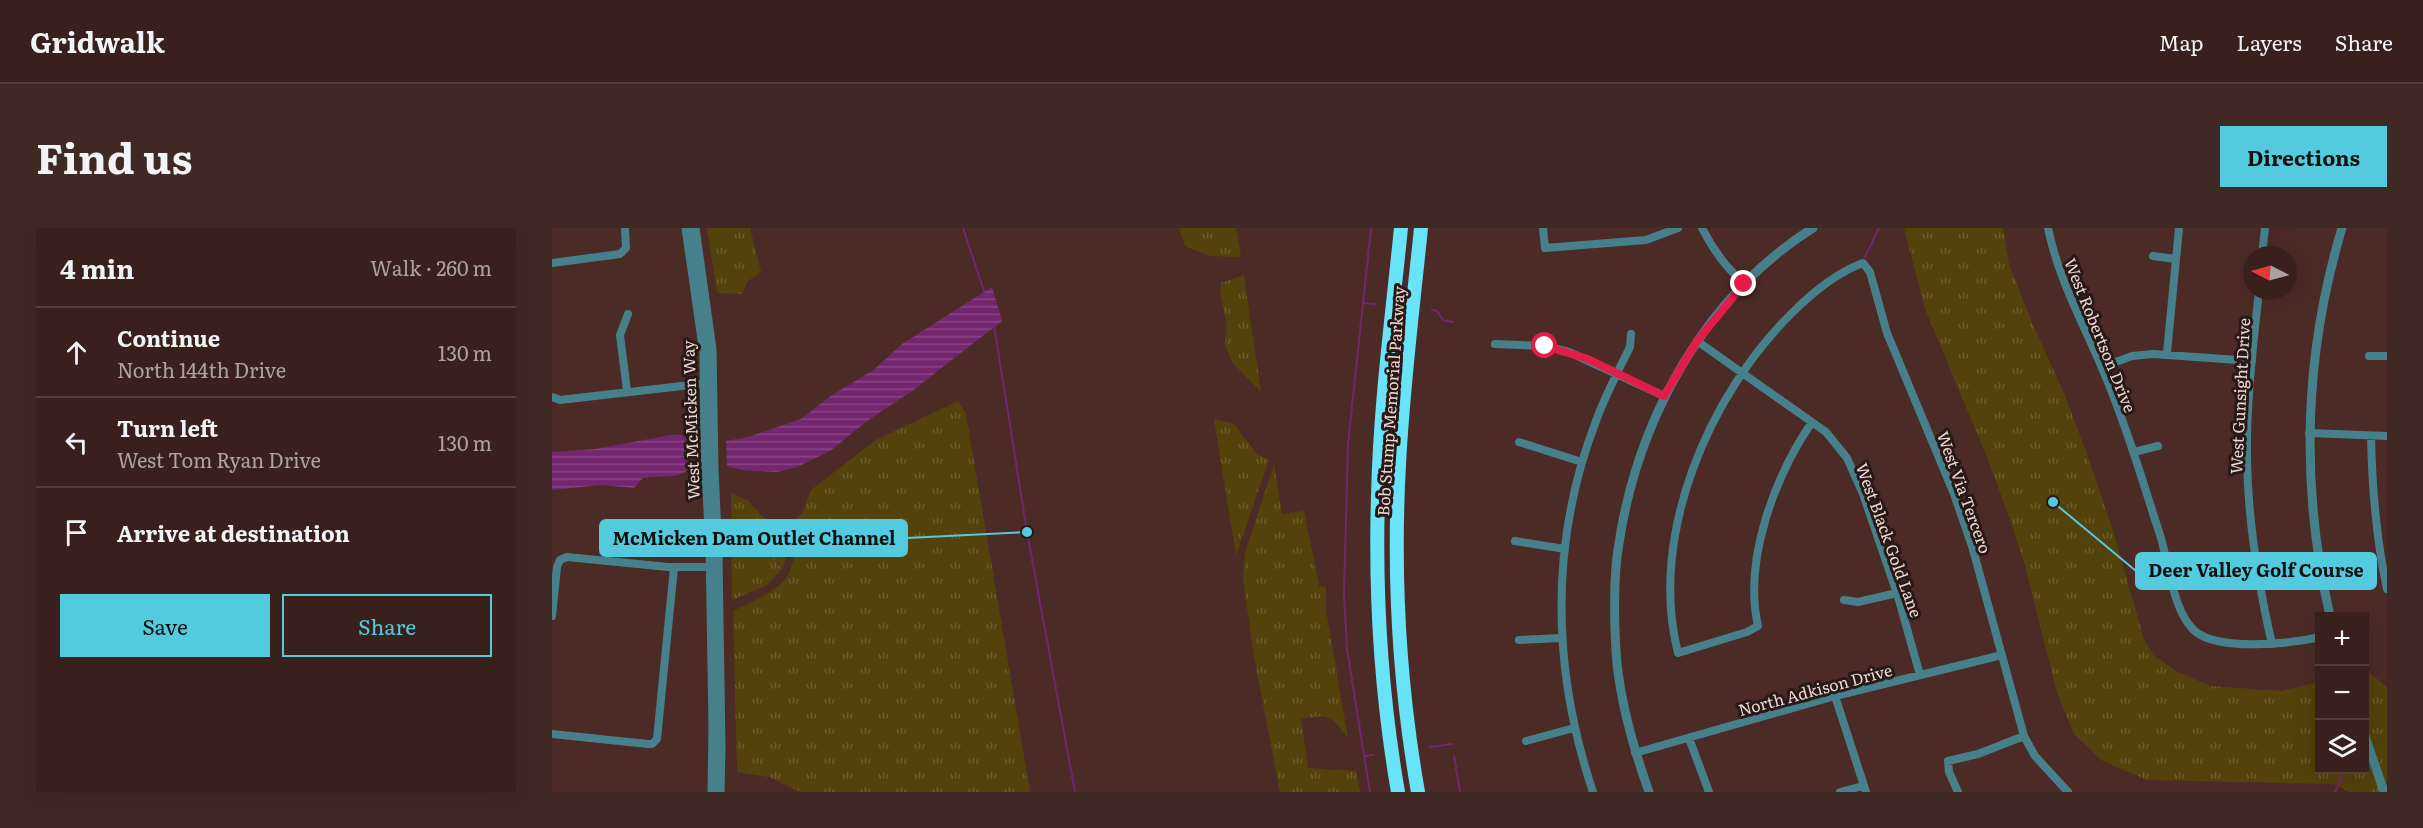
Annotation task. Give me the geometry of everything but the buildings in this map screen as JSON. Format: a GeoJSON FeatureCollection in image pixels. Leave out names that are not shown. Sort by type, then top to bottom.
{"type":"FeatureCollection","features":[{"type":"Feature","properties":{"kind":"highway","name":"Bob Stump Memorial Parkway"},"geometry":{"type":"LineString","coordinates":[[1398,792],[1384,687],[1378,611],[1377,540],[1382,420],[1401,228]]}},
{"type":"Feature","properties":{"kind":"highway","name":"Bob Stump Memorial Parkway"},"geometry":{"type":"LineString","coordinates":[[1418,792],[1400,650],[1397,532],[1400,440],[1421,228]]}},
{"type":"Feature","properties":{"kind":"street"},"geometry":{"type":"LineString","coordinates":[[552,262],[622,253],[626,248],[625,228]]}},
{"type":"Feature","properties":{"kind":"street","name":"West McMicken Way"},"geometry":{"type":"LineString","coordinates":[[686,228],[708,383]]}},
{"type":"Feature","properties":{"kind":"street","name":"West McMicken Way"},"geometry":{"type":"LineString","coordinates":[[695,228],[710,330],[705,465],[714,566],[722,748],[720,792]]}},
{"type":"Feature","properties":{"kind":"street"},"geometry":{"type":"LineString","coordinates":[[1543,228],[1545,248],[1646,240],[1678,228]]}},
{"type":"Feature","properties":{"kind":"street"},"geometry":{"type":"LineString","coordinates":[[1702,228],[1730,271],[1744,284]]}},
{"type":"Feature","properties":{"kind":"street","name":"West Robertson Drive"},"geometry":{"type":"LineString","coordinates":[[2048,228],[2052,250],[2067,292],[2102,367],[2134,452],[2164,546],[2182,617],[2196,632],[2213,642],[2272,644],[2297,643],[2315,638]]}},
{"type":"Feature","properties":{"kind":"street"},"geometry":{"type":"LineString","coordinates":[[2167,353],[2179,228]]}},
{"type":"Feature","properties":{"kind":"street"},"geometry":{"type":"LineString","coordinates":[[2263,246],[2265,228]]}},
{"type":"Feature","properties":{"kind":"street"},"geometry":{"type":"LineString","coordinates":[[2329,612],[2314,534],[2308,456],[2318,334],[2330,269],[2342,228]]}},
{"type":"Feature","properties":{"kind":"street"},"geometry":{"type":"LineString","coordinates":[[1649,792],[1635,753],[1620,690],[1616,652],[1618,544],[1636,471],[1664,396],[1697,341],[1744,284],[1809,229]]}},
{"type":"Feature","properties":{"kind":"street"},"geometry":{"type":"LineString","coordinates":[[2153,256],[2176,259]]}},
{"type":"Feature","properties":{"kind":"street","name":"West Via Tercero"},"geometry":{"type":"LineString","coordinates":[[1742,373],[1775,330],[1815,291],[1847,269],[1863,263],[1870,272],[1887,333],[1954,494],[1972,546],[2024,736],[2035,756],[2068,792]]}},
{"type":"Feature","properties":{"kind":"street","name":"West Gunsight Drive"},"geometry":{"type":"LineString","coordinates":[[2258,300],[2248,426],[2249,499],[2255,560],[2272,644]]}},
{"type":"Feature","properties":{"kind":"street"},"geometry":{"type":"LineString","coordinates":[[627,391],[620,335],[628,314]]}},
{"type":"Feature","properties":{"kind":"street"},"geometry":{"type":"LineString","coordinates":[[1593,792],[1574,728],[1561,638],[1562,577],[1565,549],[1582,462],[1596,421],[1630,347],[1631,334]]}},
{"type":"Feature","properties":{"kind":"street","name":"West Black Gold Lane"},"geometry":{"type":"LineString","coordinates":[[1697,341],[1826,432],[1847,458],[1863,494],[1897,593],[1920,675]]}},
{"type":"Feature","properties":{"kind":"street"},"geometry":{"type":"LineString","coordinates":[[1495,344],[1545,346],[1569,352],[1664,396]]}},
{"type":"Feature","properties":{"kind":"street"},"geometry":{"type":"LineString","coordinates":[[2102,367],[2132,356],[2167,353],[2252,361]]}},
{"type":"Feature","properties":{"kind":"street"},"geometry":{"type":"LineString","coordinates":[[2369,356],[2387,356]]}},
{"type":"Feature","properties":{"kind":"street"},"geometry":{"type":"LineString","coordinates":[[1742,373],[1696,459],[1682,502],[1670,583],[1670,609],[1678,653],[1748,632],[1758,626],[1754,597],[1759,546],[1777,491],[1799,441],[1812,422]]}},
{"type":"Feature","properties":{"kind":"street"},"geometry":{"type":"LineString","coordinates":[[553,398],[560,400],[708,383]]}},
{"type":"Feature","properties":{"kind":"street"},"geometry":{"type":"LineString","coordinates":[[2309,433],[2387,436]]}},
{"type":"Feature","properties":{"kind":"street"},"geometry":{"type":"LineString","coordinates":[[2371,436],[2372,484],[2379,552],[2387,589]]}},
{"type":"Feature","properties":{"kind":"street"},"geometry":{"type":"LineString","coordinates":[[1519,442],[1582,462]]}},
{"type":"Feature","properties":{"kind":"street"},"geometry":{"type":"LineString","coordinates":[[2134,452],[2158,446]]}},
{"type":"Feature","properties":{"kind":"street"},"geometry":{"type":"LineString","coordinates":[[1515,542],[1565,549]]}},
{"type":"Feature","properties":{"kind":"street"},"geometry":{"type":"LineString","coordinates":[[552,616],[557,567],[560,560],[567,557],[674,568],[714,566]]}},
{"type":"Feature","properties":{"kind":"street","name":"West McMicken Way"},"geometry":{"type":"LineString","coordinates":[[711,792],[714,566]]}},
{"type":"Feature","properties":{"kind":"street"},"geometry":{"type":"LineString","coordinates":[[552,734],[648,744],[655,742],[658,736],[674,568]]}},
{"type":"Feature","properties":{"kind":"street"},"geometry":{"type":"LineString","coordinates":[[1844,600],[1858,602],[1897,593]]}},
{"type":"Feature","properties":{"kind":"street"},"geometry":{"type":"LineString","coordinates":[[1519,640],[1561,638]]}},
{"type":"Feature","properties":{"kind":"street","name":"North Adkison Drive"},"geometry":{"type":"LineString","coordinates":[[1635,753],[1836,696],[2002,655]]}},
{"type":"Feature","properties":{"kind":"street"},"geometry":{"type":"LineString","coordinates":[[1836,696],[1864,789],[1840,792]]}},
{"type":"Feature","properties":{"kind":"street"},"geometry":{"type":"LineString","coordinates":[[1526,741],[1574,728]]}},
{"type":"Feature","properties":{"kind":"street"},"geometry":{"type":"LineString","coordinates":[[1958,792],[1949,772],[1948,761],[1978,754],[2024,736]]}},
{"type":"Feature","properties":{"kind":"street"},"geometry":{"type":"LineString","coordinates":[[1689,738],[1709,792]]}},
{"type":"Feature","properties":{"kind":"street"},"geometry":{"type":"LineString","coordinates":[[2369,748],[2384,792]]}},
{"type":"Feature","properties":{"kind":"green space"},"geometry":{"type":"Polygon","coordinates":[[[707,228],[750,228],[761,272],[748,281],[742,294],[717,293],[707,228]]]}},
{"type":"Feature","properties":{"kind":"green space"},"geometry":{"type":"Polygon","coordinates":[[[1179,228],[1236,228],[1241,257],[1210,256],[1185,246],[1179,228]]]}},
{"type":"Feature","properties":{"kind":"green space"},"geometry":{"type":"Polygon","coordinates":[[[1904,228],[2003,228],[2009,264],[2084,446],[2112,527],[2143,636],[2153,655],[2176,671],[2210,686],[2282,691],[2315,683],[2315,774],[2369,774],[2369,672],[2387,687],[2387,792],[2349,792],[2335,784],[2147,780],[2101,760],[2074,734],[2057,693],[2025,565],[2009,517],[1989,462],[1925,309],[1904,228]]]}},
{"type":"Feature","properties":{"kind":"green space"},"geometry":{"type":"Polygon","coordinates":[[[1244,275],[1261,392],[1233,363],[1225,346],[1227,326],[1220,292],[1221,283],[1244,275]]]}},
{"type":"Feature","properties":{"kind":"green space"},"geometry":{"type":"Polygon","coordinates":[[[958,401],[966,414],[1030,792],[801,792],[769,777],[737,772],[733,611],[765,595],[784,580],[794,557],[794,521],[803,512],[811,490],[876,440],[958,401]]]}},
{"type":"Feature","properties":{"kind":"green space"},"geometry":{"type":"Polygon","coordinates":[[[1214,419],[1234,424],[1257,454],[1269,460],[1236,555],[1214,419]]]}},
{"type":"Feature","properties":{"kind":"green space"},"geometry":{"type":"Polygon","coordinates":[[[1274,464],[1282,514],[1304,511],[1319,586],[1326,587],[1326,610],[1348,738],[1329,718],[1301,719],[1308,768],[1356,771],[1360,792],[1280,792],[1254,657],[1243,579],[1245,553],[1274,464]]]}},
{"type":"Feature","properties":{"kind":"green space"},"geometry":{"type":"Polygon","coordinates":[[[731,493],[749,501],[762,516],[771,522],[762,540],[777,564],[783,568],[766,586],[732,600],[731,493]]]}},
{"type":"Feature","properties":{"kind":"green space"},"geometry":{"type":"Polygon","coordinates":[[[771,522],[785,523],[788,550],[783,568],[763,547],[762,540],[771,522]]]}},
{"type":"Feature","properties":{"kind":"shaded area"},"geometry":{"type":"Polygon","coordinates":[[[992,287],[1002,321],[830,451],[797,467],[777,472],[742,470],[727,466],[726,441],[748,437],[801,419],[832,395],[872,371],[902,344],[992,287]]]}},
{"type":"Feature","properties":{"kind":"shaded area"},"geometry":{"type":"Polygon","coordinates":[[[671,435],[683,435],[694,447],[690,467],[679,475],[643,478],[634,488],[601,485],[552,490],[552,452],[595,449],[671,435]]]}},
{"type":"Feature","properties":{"kind":"waterway"},"geometry":{"type":"LineString","coordinates":[[963,228],[985,294]]}},
{"type":"Feature","properties":{"kind":"waterway"},"geometry":{"type":"LineString","coordinates":[[1370,792],[1347,649],[1344,594],[1348,444],[1371,228]]}},
{"type":"Feature","properties":{"kind":"waterway"},"geometry":{"type":"LineString","coordinates":[[1865,257],[1879,228]]}},
{"type":"Feature","properties":{"kind":"waterway"},"geometry":{"type":"LineString","coordinates":[[1364,303],[1376,304]]}},
{"type":"Feature","properties":{"kind":"waterway"},"geometry":{"type":"LineString","coordinates":[[1432,310],[1437,311],[1443,320],[1453,322]]}},
{"type":"Feature","properties":{"kind":"waterway"},"geometry":{"type":"LineString","coordinates":[[994,325],[1027,532],[1075,792]]}},
{"type":"Feature","properties":{"kind":"waterway"},"geometry":{"type":"LineString","coordinates":[[1430,747],[1452,744]]}},
{"type":"Feature","properties":{"kind":"waterway"},"geometry":{"type":"LineString","coordinates":[[1364,756],[1373,755]]}},
{"type":"Feature","properties":{"kind":"waterway"},"geometry":{"type":"LineString","coordinates":[[1454,756],[1460,792]]}},
{"type":"Feature","properties":{"kind":"waterway"},"geometry":{"type":"LineString","coordinates":[[2335,792],[2343,775]]}},
{"type":"Feature","properties":{"kind":"place","name":"Deer Valley Golf Course"},"geometry":{"type":"Point","coordinates":[2053,502]}},
{"type":"Feature","properties":{"kind":"place","name":"McMicken Dam Outlet Channel"},"geometry":{"type":"Point","coordinates":[1027,532]}},
{"type":"Feature","properties":{"kind":"route"},"geometry":{"type":"LineString","coordinates":[[1545,346],[1588,359],[1664,396],[1697,341],[1744,284]]}}]}
